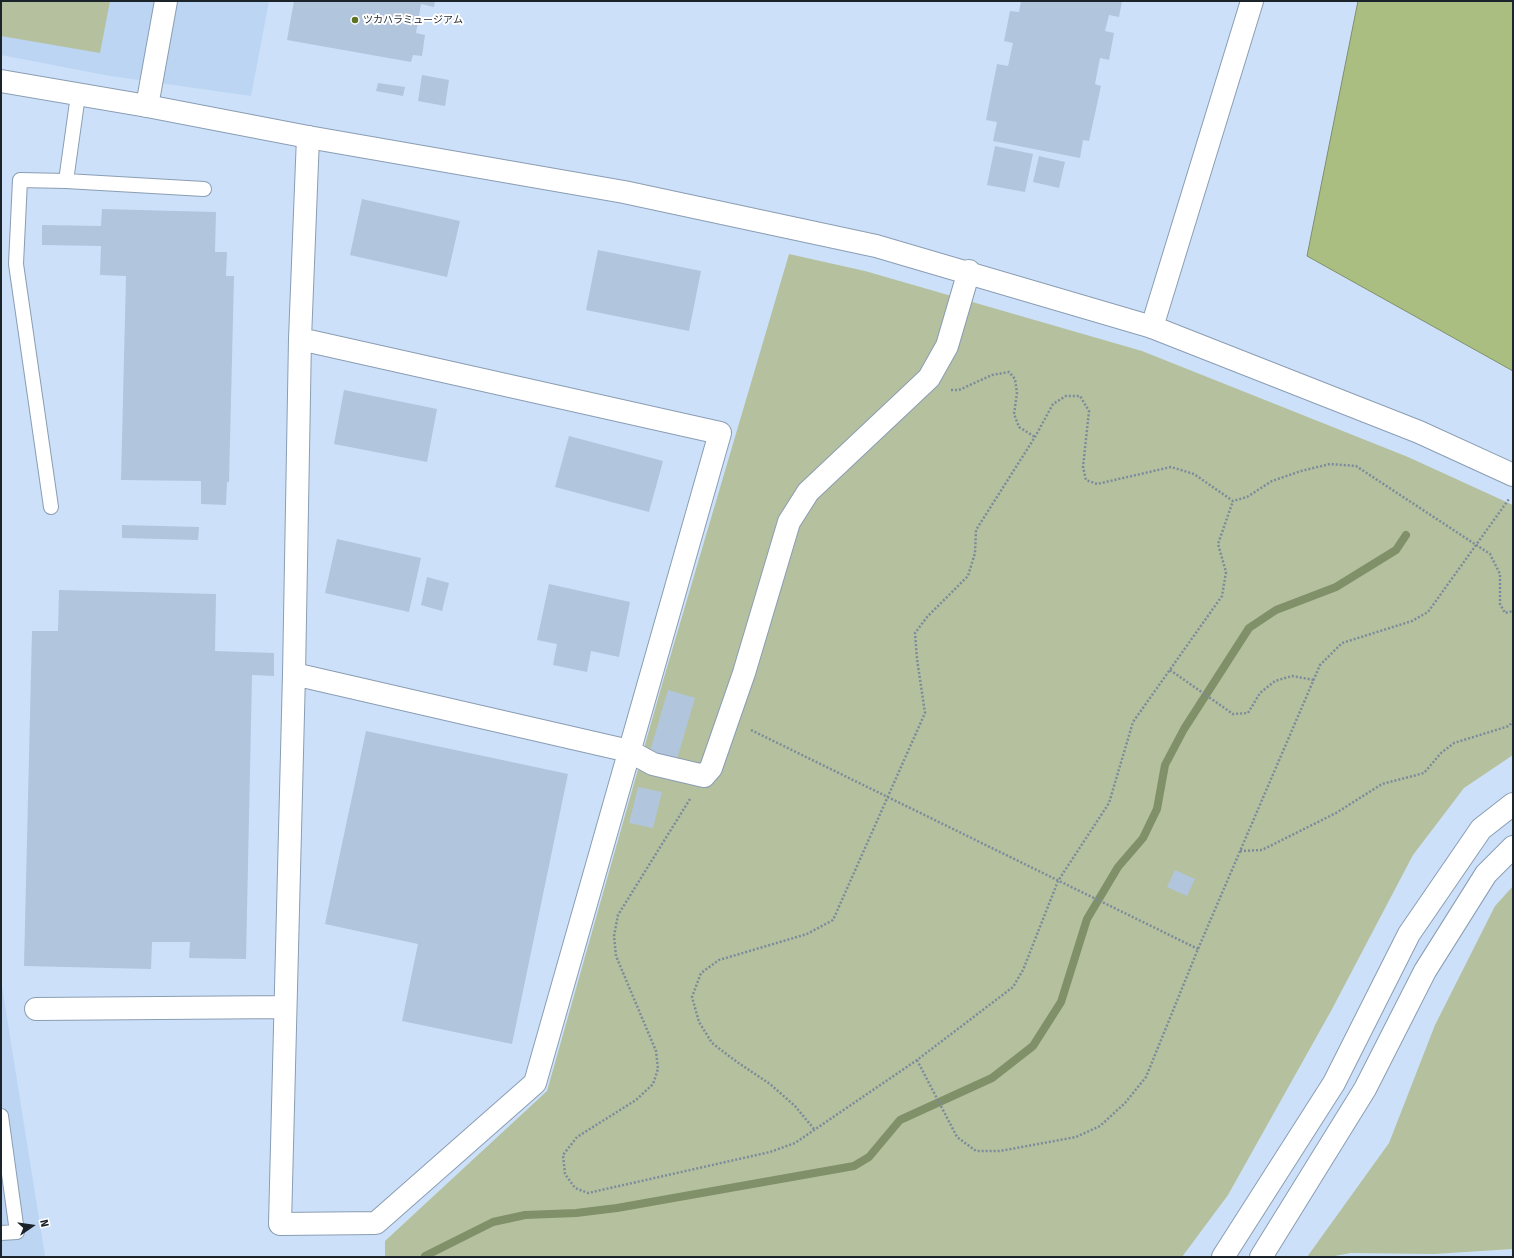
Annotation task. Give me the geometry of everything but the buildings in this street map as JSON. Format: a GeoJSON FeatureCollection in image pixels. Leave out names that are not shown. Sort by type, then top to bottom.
{"type":"FeatureCollection","features":[{"type":"Feature","properties":{"kind":"main road"},"geometry":{"type":"LineString","coordinates":[[147,106],[166,1]]}},
{"type":"Feature","properties":{"kind":"main road"},"geometry":{"type":"LineString","coordinates":[[1152,327],[1252,1]]}},
{"type":"Feature","properties":{"kind":"main road"},"geometry":{"type":"LineString","coordinates":[[1,80],[308,137],[624,192],[876,246],[969,272],[1152,327],[1418,432],[1512,485]]}},
{"type":"Feature","properties":{"kind":"main road"},"geometry":{"type":"LineString","coordinates":[[300,339],[720,433],[535,1083],[376,1223],[280,1224],[294,674],[300,339],[308,137]]}},
{"type":"Feature","properties":{"kind":"main road"},"geometry":{"type":"LineString","coordinates":[[294,674],[629,751],[652,764],[704,776],[711,768],[728,719],[790,522],[808,492],[929,378],[947,346],[969,272]]}},
{"type":"Feature","properties":{"kind":"main road"},"geometry":{"type":"LineString","coordinates":[[1227,1253],[1334,1083],[1409,934],[1481,829],[1513,804]]}},
{"type":"Feature","properties":{"kind":"main road"},"geometry":{"type":"LineString","coordinates":[[1261,1257],[1366,1089],[1425,971],[1486,874],[1513,847]]}},
{"type":"Feature","properties":{"kind":"main road"},"geometry":{"type":"LineString","coordinates":[[36,1009],[285,1007]]}},
{"type":"Feature","properties":{"kind":"lane"},"geometry":{"type":"LineString","coordinates":[[66,182],[78,95]]}},
{"type":"Feature","properties":{"kind":"lane"},"geometry":{"type":"LineString","coordinates":[[51,507],[16,264],[20,180],[204,189]]}},
{"type":"Feature","properties":{"kind":"lane"},"geometry":{"type":"LineString","coordinates":[[1,1116],[17,1232],[1,1233]]}},
{"type":"Feature","properties":{"kind":"path"},"geometry":{"type":"LineString","coordinates":[[929,378],[944,390],[960,390],[992,375],[1009,372],[1015,379],[1017,393],[1014,414],[1019,427],[1035,437]]}},
{"type":"Feature","properties":{"kind":"path"},"geometry":{"type":"LineString","coordinates":[[814,1129],[795,1106],[770,1084],[712,1043],[699,1022],[692,997],[701,973],[719,960],[807,934],[833,920],[925,713],[916,659],[915,633],[927,617],[968,576],[975,553],[976,530],[1035,437],[1053,404],[1066,396],[1080,396],[1089,411],[1083,466],[1086,480],[1097,484],[1170,467],[1194,474],[1233,501]]}},
{"type":"Feature","properties":{"kind":"path"},"geometry":{"type":"LineString","coordinates":[[1233,501],[1247,497],[1272,481],[1301,471],[1330,464],[1356,466],[1490,554],[1500,574],[1500,604],[1505,613],[1513,611]]}},
{"type":"Feature","properties":{"kind":"path"},"geometry":{"type":"LineString","coordinates":[[917,1060],[957,1137],[976,1151],[1000,1150],[1076,1137],[1100,1126],[1125,1103],[1146,1077],[1198,949],[1320,665],[1342,643],[1412,621],[1428,612],[1477,545],[1512,485]]}},
{"type":"Feature","properties":{"kind":"path"},"geometry":{"type":"LineString","coordinates":[[704,776],[618,915],[614,936],[616,956],[656,1051],[658,1069],[653,1084],[636,1100],[577,1137],[563,1155],[565,1174],[575,1188],[588,1193],[770,1152],[795,1143],[917,1060],[1013,988],[1022,970],[1058,881],[1109,803],[1133,722],[1222,596],[1226,572],[1218,544],[1233,501]]}},
{"type":"Feature","properties":{"kind":"path"},"geometry":{"type":"LineString","coordinates":[[1170,670],[1233,714],[1248,713],[1260,693],[1275,681],[1292,676],[1314,680]]}},
{"type":"Feature","properties":{"kind":"path"},"geometry":{"type":"LineString","coordinates":[[728,719],[1198,949]]}},
{"type":"Feature","properties":{"kind":"path"},"geometry":{"type":"LineString","coordinates":[[1240,851],[1262,850],[1336,813],[1382,784],[1424,773],[1441,753],[1454,743],[1509,726],[1513,721]]}},
{"type":"Feature","properties":{"kind":"shaded area"},"geometry":{"type":"Polygon","coordinates":[[[1,1],[269,1],[251,96],[110,76],[1,55],[1,1]]]}},
{"type":"Feature","properties":{"kind":"shaded area"},"geometry":{"type":"Polygon","coordinates":[[[1,1],[110,1],[100,53],[1,36],[1,1]]]}},
{"type":"Feature","properties":{"kind":"shaded area"},"geometry":{"type":"Polygon","coordinates":[[[1358,1],[1513,1],[1513,371],[1307,256],[1358,1]]]}},
{"type":"Feature","properties":{"kind":"shaded area"},"geometry":{"type":"Polygon","coordinates":[[[789,254],[865,271],[1142,351],[1408,457],[1513,505],[1513,755],[1464,788],[1413,855],[1331,1011],[1228,1195],[1182,1257],[385,1257],[385,1241],[547,1091],[663,681],[789,254]]]}},
{"type":"Feature","properties":{"kind":"shaded area"},"geometry":{"type":"Polygon","coordinates":[[[1513,886],[1513,1249],[1434,1254],[1351,1253],[1329,1257],[1307,1257],[1389,1143],[1435,1025],[1495,906],[1513,886]]]}},
{"type":"Feature","properties":{"kind":"shaded area"},"geometry":{"type":"Polygon","coordinates":[[[1,980],[45,1256],[1,1257],[1,980]]]}},
{"type":"Feature","properties":{"kind":"waterway"},"geometry":{"type":"LineString","coordinates":[[425,1256],[493,1222],[525,1215],[576,1213],[617,1208],[854,1166],[869,1157],[900,1120],[992,1078],[1033,1046],[1061,1002],[1087,919],[1118,867],[1143,838],[1157,809],[1165,765],[1184,729],[1249,628],[1276,610],[1336,587],[1396,550],[1406,535]]}},
{"type":"Feature","properties":{"kind":"place","name":"ツカハラミュージアム"},"geometry":{"type":"Point","coordinates":[355,20]}}]}
